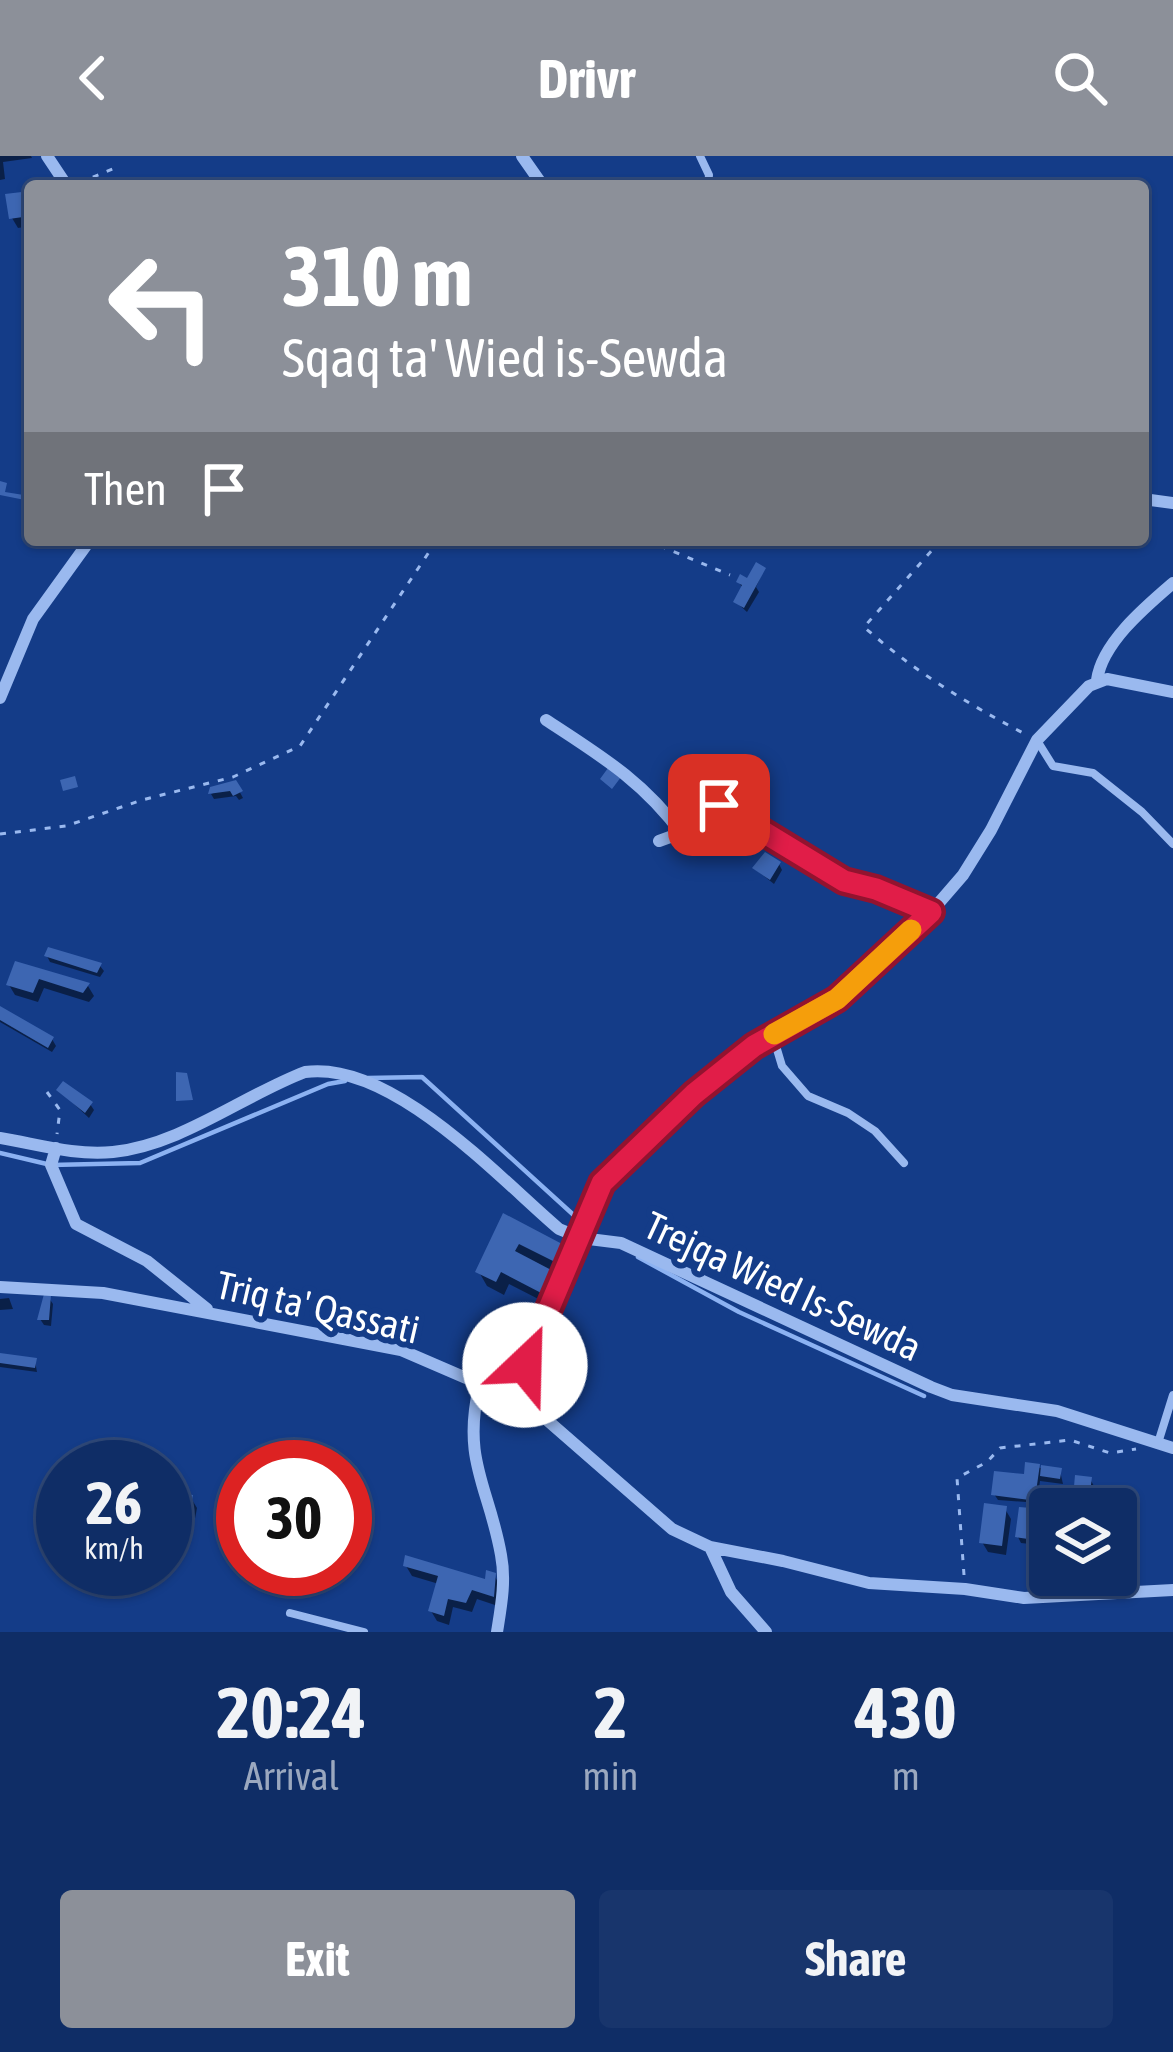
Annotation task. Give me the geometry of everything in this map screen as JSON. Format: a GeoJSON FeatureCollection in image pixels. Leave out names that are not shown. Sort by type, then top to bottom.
{"type":"FeatureCollection","features":[{"type":"Feature","properties":{"kind":"street"},"geometry":{"type":"LineString","coordinates":[[0,698],[33,619],[86,546]]}},
{"type":"Feature","properties":{"kind":"street"},"geometry":{"type":"LineString","coordinates":[[510,1398],[602,1183],[694,1094],[773,1035],[837,999],[931,912],[963,875],[991,830],[1037,740],[1097,680],[1100,665],[1127,628],[1173,583]]}},
{"type":"Feature","properties":{"kind":"street"},"geometry":{"type":"LineString","coordinates":[[1097,680],[1173,692]]}},
{"type":"Feature","properties":{"kind":"street"},"geometry":{"type":"LineString","coordinates":[[546,720],[625,771],[657,800],[681,833]]}},
{"type":"Feature","properties":{"kind":"street"},"geometry":{"type":"LineString","coordinates":[[659,841],[681,833],[719,805],[844,881],[931,912]]}},
{"type":"Feature","properties":{"kind":"street","name":"Trejqa Wied Is-Sewda"},"geometry":{"type":"LineString","coordinates":[[0,1138],[89,1153],[141,1146],[288,1078],[325,1070],[365,1078],[420,1110],[559,1229],[621,1244],[952,1394],[1057,1411],[1173,1448]]}},
{"type":"Feature","properties":{"kind":"street"},"geometry":{"type":"LineString","coordinates":[[56,1148],[51,1165],[76,1224],[147,1261],[208,1311]]}},
{"type":"Feature","properties":{"kind":"street","name":"Triq ta' Qassati"},"geometry":{"type":"LineString","coordinates":[[0,1287],[103,1293],[400,1350],[531,1406],[672,1528],[710,1547]]}},
{"type":"Feature","properties":{"kind":"street"},"geometry":{"type":"LineString","coordinates":[[479,1387],[472,1442],[502,1557],[497,1632]]}},
{"type":"Feature","properties":{"kind":"street"},"geometry":{"type":"LineString","coordinates":[[710,1547],[868,1583],[1024,1598],[1173,1590]]}},
{"type":"Feature","properties":{"kind":"street"},"geometry":{"type":"LineString","coordinates":[[710,1547],[731,1592],[766,1632]]}},
{"type":"Feature","properties":{"kind":"lane"},"geometry":{"type":"LineString","coordinates":[[1037,740],[1053,766],[1093,773],[1173,844]]}},
{"type":"Feature","properties":{"kind":"lane"},"geometry":{"type":"LineString","coordinates":[[773,1035],[782,1066],[808,1096],[875,1131],[904,1163]]}},
{"type":"Feature","properties":{"kind":"lane"},"geometry":{"type":"LineString","coordinates":[[1158,1443],[1173,1395]]}},
{"type":"Feature","properties":{"kind":"lane"},"geometry":{"type":"LineString","coordinates":[[290,1613],[364,1632]]}},
{"type":"Feature","properties":{"kind":"path"},"geometry":{"type":"LineString","coordinates":[[85,180],[115,169]]}},
{"type":"Feature","properties":{"kind":"path"},"geometry":{"type":"LineString","coordinates":[[0,834],[47,831],[199,787],[300,746],[433,546]]}},
{"type":"Feature","properties":{"kind":"path"},"geometry":{"type":"LineString","coordinates":[[660,546],[730,575]]}},
{"type":"Feature","properties":{"kind":"path"},"geometry":{"type":"LineString","coordinates":[[936,546],[864,627],[903,662],[961,701],[1037,740]]}},
{"type":"Feature","properties":{"kind":"path"},"geometry":{"type":"LineString","coordinates":[[47,1092],[60,1110],[56,1148]]}},
{"type":"Feature","properties":{"kind":"path"},"geometry":{"type":"LineString","coordinates":[[965,1589],[957,1478],[987,1462],[1000,1448],[1070,1440],[1123,1454],[1158,1443]]}},
{"type":"Feature","properties":{"kind":"building"},"geometry":{"type":"Polygon","coordinates":[[[24,192],[24,217],[9,219],[5,194],[24,192]]]}},
{"type":"Feature","properties":{"kind":"building"},"geometry":{"type":"Polygon","coordinates":[[[0,481],[7,483],[5,492],[24,495],[24,500],[0,495],[0,481]]]}},
{"type":"Feature","properties":{"kind":"building"},"geometry":{"type":"Polygon","coordinates":[[[756,562],[766,568],[744,608],[733,602],[742,585],[736,582],[740,574],[747,578],[756,562]]]}},
{"type":"Feature","properties":{"kind":"building"},"geometry":{"type":"Polygon","coordinates":[[[608,768],[621,777],[612,789],[600,779],[608,768]]]}},
{"type":"Feature","properties":{"kind":"building"},"geometry":{"type":"Polygon","coordinates":[[[75,776],[78,787],[63,791],[60,780],[75,776]]]}},
{"type":"Feature","properties":{"kind":"building"},"geometry":{"type":"Polygon","coordinates":[[[724,778],[730,783],[718,799],[713,795],[724,778]]]}},
{"type":"Feature","properties":{"kind":"building"},"geometry":{"type":"Polygon","coordinates":[[[236,780],[243,791],[233,796],[230,791],[208,794],[210,787],[236,780]]]}},
{"type":"Feature","properties":{"kind":"building"},"geometry":{"type":"Polygon","coordinates":[[[765,852],[781,862],[770,880],[752,868],[765,852]]]}},
{"type":"Feature","properties":{"kind":"building"},"geometry":{"type":"Polygon","coordinates":[[[48,947],[102,963],[97,973],[44,956],[48,947]]]}},
{"type":"Feature","properties":{"kind":"building"},"geometry":{"type":"Polygon","coordinates":[[[15,961],[90,983],[83,993],[39,979],[33,993],[6,985],[15,961]]]}},
{"type":"Feature","properties":{"kind":"building"},"geometry":{"type":"Polygon","coordinates":[[[0,1006],[54,1037],[48,1048],[0,1020],[0,1006]]]}},
{"type":"Feature","properties":{"kind":"building"},"geometry":{"type":"Polygon","coordinates":[[[176,1072],[187,1073],[193,1100],[176,1101],[176,1072]]]}},
{"type":"Feature","properties":{"kind":"building"},"geometry":{"type":"Polygon","coordinates":[[[63,1081],[93,1102],[85,1113],[56,1090],[63,1081]]]}},
{"type":"Feature","properties":{"kind":"building"},"geometry":{"type":"Polygon","coordinates":[[[503,1213],[564,1245],[555,1262],[519,1244],[515,1251],[557,1273],[545,1295],[501,1272],[496,1282],[475,1272],[503,1213]]]}},
{"type":"Feature","properties":{"kind":"building"},"geometry":{"type":"Polygon","coordinates":[[[44,1294],[51,1295],[49,1320],[37,1320],[44,1294]]]}},
{"type":"Feature","properties":{"kind":"building"},"geometry":{"type":"Polygon","coordinates":[[[0,1353],[37,1358],[35,1368],[0,1363],[0,1353]]]}},
{"type":"Feature","properties":{"kind":"building"},"geometry":{"type":"Polygon","coordinates":[[[1025,1462],[1040,1464],[1037,1488],[1029,1488],[1029,1500],[991,1495],[994,1471],[1024,1474],[1025,1462]]]}},
{"type":"Feature","properties":{"kind":"building"},"geometry":{"type":"Polygon","coordinates":[[[1041,1465],[1062,1468],[1060,1479],[1040,1476],[1041,1465]]]}},
{"type":"Feature","properties":{"kind":"building"},"geometry":{"type":"Polygon","coordinates":[[[1075,1475],[1092,1477],[1091,1488],[1074,1488],[1075,1475]]]}},
{"type":"Feature","properties":{"kind":"building"},"geometry":{"type":"Polygon","coordinates":[[[984,1503],[1007,1506],[1002,1546],[979,1543],[984,1503]]]}},
{"type":"Feature","properties":{"kind":"building"},"geometry":{"type":"Polygon","coordinates":[[[1019,1507],[1029,1508],[1028,1539],[1015,1537],[1019,1507]]]}},
{"type":"Feature","properties":{"kind":"building"},"geometry":{"type":"Polygon","coordinates":[[[405,1555],[485,1579],[486,1570],[496,1573],[494,1597],[472,1590],[466,1603],[448,1599],[444,1616],[428,1611],[438,1576],[403,1566],[405,1555]]]}},
{"type":"Feature","properties":{"kind":"waterway"},"geometry":{"type":"LineString","coordinates":[[368,1078],[422,1077],[578,1219]]}},
{"type":"Feature","properties":{"kind":"waterway"},"geometry":{"type":"LineString","coordinates":[[0,1153],[51,1165],[140,1163],[345,1081]]}},
{"type":"Feature","properties":{"kind":"waterway"},"geometry":{"type":"LineString","coordinates":[[638,1257],[739,1312],[924,1396]]}},
{"type":"Feature","properties":{"kind":"slow traffic"},"geometry":{"type":"LineString","coordinates":[[774,1034],[837,999],[911,930]]}},
{"type":"Feature","properties":{"kind":"route"},"geometry":{"type":"LineString","coordinates":[[525,1365],[602,1183],[694,1094],[754,1046],[837,999],[931,912],[844,881],[719,805]]}}]}
